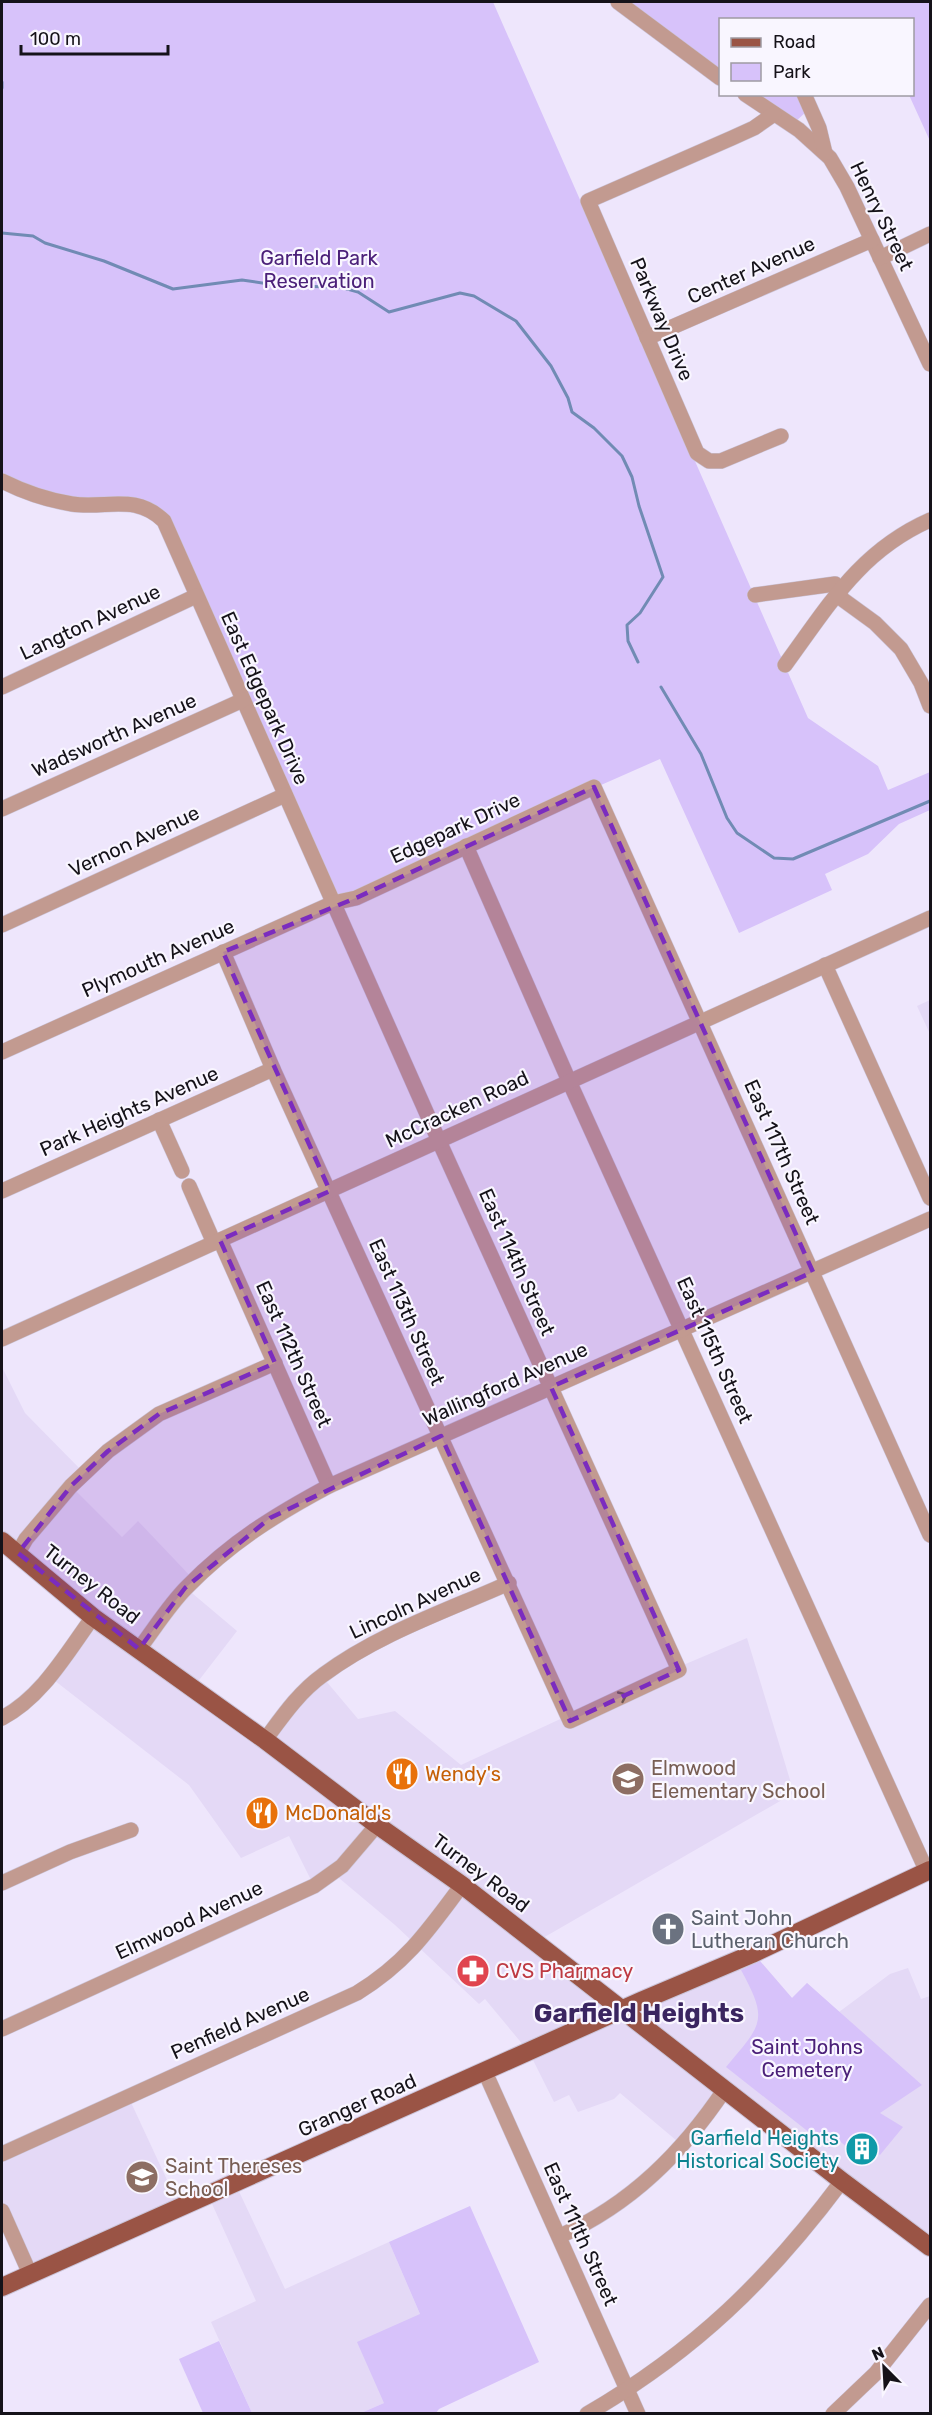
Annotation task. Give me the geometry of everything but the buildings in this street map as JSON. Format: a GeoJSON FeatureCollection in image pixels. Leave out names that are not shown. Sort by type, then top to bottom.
{"type":"FeatureCollection","features":[{"type":"Feature","properties":{"kind":"main road","name":"Turney Road"},"geometry":{"type":"LineString","coordinates":[[2,1541],[93,1617],[265,1740],[377,1826],[462,1886],[930,2247]]}},
{"type":"Feature","properties":{"kind":"main road","name":"Granger Road"},"geometry":{"type":"LineString","coordinates":[[2,2287],[825,1921],[866,1899],[929,1871]]}},
{"type":"Feature","properties":{"kind":"street"},"geometry":{"type":"LineString","coordinates":[[618,2],[719,77]]}},
{"type":"Feature","properties":{"kind":"street","name":"Henry Street"},"geometry":{"type":"LineString","coordinates":[[748,96],[825,153],[848,187],[930,364]]}},
{"type":"Feature","properties":{"kind":"street","name":"Henry Street"},"geometry":{"type":"LineString","coordinates":[[791,126],[807,101]]}},
{"type":"Feature","properties":{"kind":"street","name":"Henry Street"},"geometry":{"type":"LineString","coordinates":[[807,101],[819,128],[825,153]]}},
{"type":"Feature","properties":{"kind":"street","name":"Parkway Drive"},"geometry":{"type":"LineString","coordinates":[[774,114],[754,128],[588,201],[697,453],[709,461],[721,461],[781,436]]}},
{"type":"Feature","properties":{"kind":"street"},"geometry":{"type":"LineString","coordinates":[[880,258],[930,234]]}},
{"type":"Feature","properties":{"kind":"street","name":"Center Avenue"},"geometry":{"type":"LineString","coordinates":[[647,338],[872,240]]}},
{"type":"Feature","properties":{"kind":"street","name":"East Edgepark Drive"},"geometry":{"type":"LineString","coordinates":[[2,481],[37,496],[75,504],[146,507],[164,521],[333,903]]}},
{"type":"Feature","properties":{"kind":"street"},"geometry":{"type":"LineString","coordinates":[[785,665],[838,591],[866,561],[905,531],[930,520]]}},
{"type":"Feature","properties":{"kind":"street"},"geometry":{"type":"LineString","coordinates":[[754,595],[835,584],[842,599],[875,623],[901,649],[921,683],[930,706]]}},
{"type":"Feature","properties":{"kind":"street","name":"Langton Avenue"},"geometry":{"type":"LineString","coordinates":[[2,687],[196,596]]}},
{"type":"Feature","properties":{"kind":"street","name":"Wadsworth Avenue"},"geometry":{"type":"LineString","coordinates":[[2,809],[243,700]]}},
{"type":"Feature","properties":{"kind":"street","name":"Edgepark Drive"},"geometry":{"type":"LineString","coordinates":[[333,903],[356,898],[594,787]]}},
{"type":"Feature","properties":{"kind":"street","name":"East 117th Street"},"geometry":{"type":"LineString","coordinates":[[594,787],[930,1535]]}},
{"type":"Feature","properties":{"kind":"street","name":"Vernon Avenue"},"geometry":{"type":"LineString","coordinates":[[2,925],[285,795]]}},
{"type":"Feature","properties":{"kind":"street","name":"East 115th Street"},"geometry":{"type":"LineString","coordinates":[[466,846],[569,1081],[929,1871]]}},
{"type":"Feature","properties":{"kind":"street","name":"Plymouth Avenue"},"geometry":{"type":"LineString","coordinates":[[2,1052],[333,903]]}},
{"type":"Feature","properties":{"kind":"street","name":"East 114th Street"},"geometry":{"type":"LineString","coordinates":[[333,903],[679,1670],[570,1721]]}},
{"type":"Feature","properties":{"kind":"street","name":"McCracken Road"},"geometry":{"type":"LineString","coordinates":[[2,1339],[930,918]]}},
{"type":"Feature","properties":{"kind":"street","name":"East 113th Street"},"geometry":{"type":"LineString","coordinates":[[223,952],[273,1069],[570,1721]]}},
{"type":"Feature","properties":{"kind":"street"},"geometry":{"type":"LineString","coordinates":[[825,965],[930,1198]]}},
{"type":"Feature","properties":{"kind":"street","name":"Park Heights Avenue"},"geometry":{"type":"LineString","coordinates":[[2,1191],[273,1069]]}},
{"type":"Feature","properties":{"kind":"street"},"geometry":{"type":"LineString","coordinates":[[159,1120],[182,1171]]}},
{"type":"Feature","properties":{"kind":"street","name":"East 112th Street"},"geometry":{"type":"LineString","coordinates":[[189,1186],[275,1363],[329,1486]]}},
{"type":"Feature","properties":{"kind":"street","name":"Wallingford Avenue"},"geometry":{"type":"LineString","coordinates":[[139,1649],[186,1588],[228,1548],[270,1518],[329,1486],[930,1219]]}},
{"type":"Feature","properties":{"kind":"street"},"geometry":{"type":"LineString","coordinates":[[18,1553],[26,1539],[71,1486],[108,1451],[159,1414],[275,1363]]}},
{"type":"Feature","properties":{"kind":"street","name":"Lincoln Avenue"},"geometry":{"type":"LineString","coordinates":[[265,1740],[291,1705],[321,1676],[368,1646],[509,1583]]}},
{"type":"Feature","properties":{"kind":"street"},"geometry":{"type":"LineString","coordinates":[[2,1718],[20,1708],[50,1677],[93,1617]]}},
{"type":"Feature","properties":{"kind":"street","name":"Elmwood Avenue"},"geometry":{"type":"LineString","coordinates":[[2,2029],[314,1886],[342,1866],[377,1826]]}},
{"type":"Feature","properties":{"kind":"street"},"geometry":{"type":"LineString","coordinates":[[2,1883],[70,1852],[131,1830]]}},
{"type":"Feature","properties":{"kind":"street","name":"Penfield Avenue"},"geometry":{"type":"LineString","coordinates":[[2,2154],[357,1993],[384,1976],[417,1946],[462,1886]]}},
{"type":"Feature","properties":{"kind":"street","name":"East 111th Street"},"geometry":{"type":"LineString","coordinates":[[485,2072],[638,2414]]}},
{"type":"Feature","properties":{"kind":"street"},"geometry":{"type":"LineString","coordinates":[[560,2236],[589,2222],[621,2202],[656,2174],[695,2132],[725,2089]]}},
{"type":"Feature","properties":{"kind":"street"},"geometry":{"type":"LineString","coordinates":[[587,2414],[663,2365],[748,2293],[782,2258],[842,2181]]}},
{"type":"Feature","properties":{"kind":"street"},"geometry":{"type":"LineString","coordinates":[[2,2211],[30,2274]]}},
{"type":"Feature","properties":{"kind":"street"},"geometry":{"type":"LineString","coordinates":[[833,2414],[876,2373],[930,2305]]}},
{"type":"Feature","properties":{"kind":"highlighted area"},"geometry":{"type":"Polygon","coordinates":[[[594,787],[813,1272],[551,1387],[679,1670],[570,1721],[441,1436],[270,1518],[185,1588],[139,1649],[18,1553],[71,1486],[108,1451],[159,1414],[275,1363],[220,1240],[330,1191],[223,952],[356,898],[594,787]]]}},
{"type":"Feature","properties":{"kind":"shaded area"},"geometry":{"type":"Polygon","coordinates":[[[930,1000],[930,1034],[917,1006],[930,1000]]]}},
{"type":"Feature","properties":{"kind":"shaded area"},"geometry":{"type":"Polygon","coordinates":[[[2,1367],[25,1413],[84,1473],[71,1486],[122,1537],[138,1521],[194,1580],[186,1588],[237,1631],[193,1688],[265,1740],[321,1675],[358,1719],[395,1711],[461,1765],[610,1696],[747,1638],[794,1793],[536,1942],[621,2010],[752,1954],[792,1998],[807,1983],[839,2012],[890,1974],[908,1968],[921,1999],[930,1996],[930,2247],[725,2089],[683,2146],[620,2093],[614,2099],[578,2112],[569,2095],[554,2102],[529,2052],[485,1999],[479,2004],[395,1925],[333,1873],[314,1886],[289,1836],[241,1858],[189,1785],[50,1677],[93,1617],[2,1541],[2,1367]]]}},
{"type":"Feature","properties":{"kind":"shaded area"},"geometry":{"type":"Polygon","coordinates":[[[128,2096],[180,2208],[30,2274],[2,2211],[2,2154],[128,2096]]]}},
{"type":"Feature","properties":{"kind":"shaded area"},"geometry":{"type":"Polygon","coordinates":[[[235,2183],[285,2289],[389,2242],[420,2314],[384,2403],[361,2413],[252,2413],[211,2322],[256,2301],[208,2195],[235,2183]]]}},
{"type":"Feature","properties":{"kind":"green space","name":"Garfield Park Reservation"},"geometry":{"type":"Polygon","coordinates":[[[2,2],[493,2],[808,718],[878,766],[888,790],[930,772],[930,810],[899,824],[868,854],[825,874],[832,890],[739,933],[660,759],[333,903],[155,512],[99,504],[2,481],[2,2]]]}},
{"type":"Feature","properties":{"kind":"green space"},"geometry":{"type":"Polygon","coordinates":[[[618,2],[930,2],[930,141],[909,96],[914,96],[914,18],[719,18],[719,77],[618,2]]]}},
{"type":"Feature","properties":{"kind":"green space"},"geometry":{"type":"Polygon","coordinates":[[[746,96],[804,96],[810,108],[791,126],[746,96]]]}},
{"type":"Feature","properties":{"kind":"green space","name":"Saint Johns Cemetery"},"geometry":{"type":"Polygon","coordinates":[[[760,1961],[792,1998],[807,1983],[922,2085],[880,2113],[903,2127],[880,2155],[866,2145],[868,2143],[859,2136],[848,2148],[837,2139],[829,2148],[726,2067],[747,2041],[758,2022],[756,2001],[741,1970],[760,1961]]]}},
{"type":"Feature","properties":{"kind":"green space"},"geometry":{"type":"Polygon","coordinates":[[[470,2206],[539,2362],[439,2409],[436,2413],[361,2413],[384,2403],[357,2342],[420,2314],[389,2242],[470,2206]]]}},
{"type":"Feature","properties":{"kind":"green space"},"geometry":{"type":"Polygon","coordinates":[[[219,2341],[252,2413],[203,2413],[179,2359],[219,2341]]]}},
{"type":"Feature","properties":{"kind":"waterway"},"geometry":{"type":"LineString","coordinates":[[2,82],[2,88]]}},
{"type":"Feature","properties":{"kind":"waterway"},"geometry":{"type":"LineString","coordinates":[[2,233],[33,236],[45,243],[104,261],[173,289],[242,280],[282,286],[340,287],[358,292],[389,312],[460,293],[474,296],[516,321],[551,366],[568,398],[572,412],[594,428],[622,456],[632,477],[639,506],[663,577],[640,613],[627,625],[628,641],[638,662]]}},
{"type":"Feature","properties":{"kind":"waterway"},"geometry":{"type":"LineString","coordinates":[[661,687],[701,754],[727,818],[737,833],[774,858],[793,859],[930,801]]}},
{"type":"Feature","properties":{"kind":"place","name":"Wendy's"},"geometry":{"type":"Point","coordinates":[402,1774]}},
{"type":"Feature","properties":{"kind":"place","name":"Elmwood Elementary School"},"geometry":{"type":"Point","coordinates":[628,1779]}},
{"type":"Feature","properties":{"kind":"place","name":"McDonald's"},"geometry":{"type":"Point","coordinates":[262,1813]}},
{"type":"Feature","properties":{"kind":"place","name":"Saint John Lutheran Church"},"geometry":{"type":"Point","coordinates":[668,1929]}},
{"type":"Feature","properties":{"kind":"place","name":"CVS Pharmacy"},"geometry":{"type":"Point","coordinates":[473,1971]}},
{"type":"Feature","properties":{"kind":"place","name":"Garfield Heights Historical Society"},"geometry":{"type":"Point","coordinates":[862,2149]}},
{"type":"Feature","properties":{"kind":"place","name":"Saint Thereses School"},"geometry":{"type":"Point","coordinates":[142,2177]}},
{"type":"Feature","properties":{"kind":"district","name":"Garfield Heights"},"geometry":{"type":"Point","coordinates":[639,2013]}}]}
